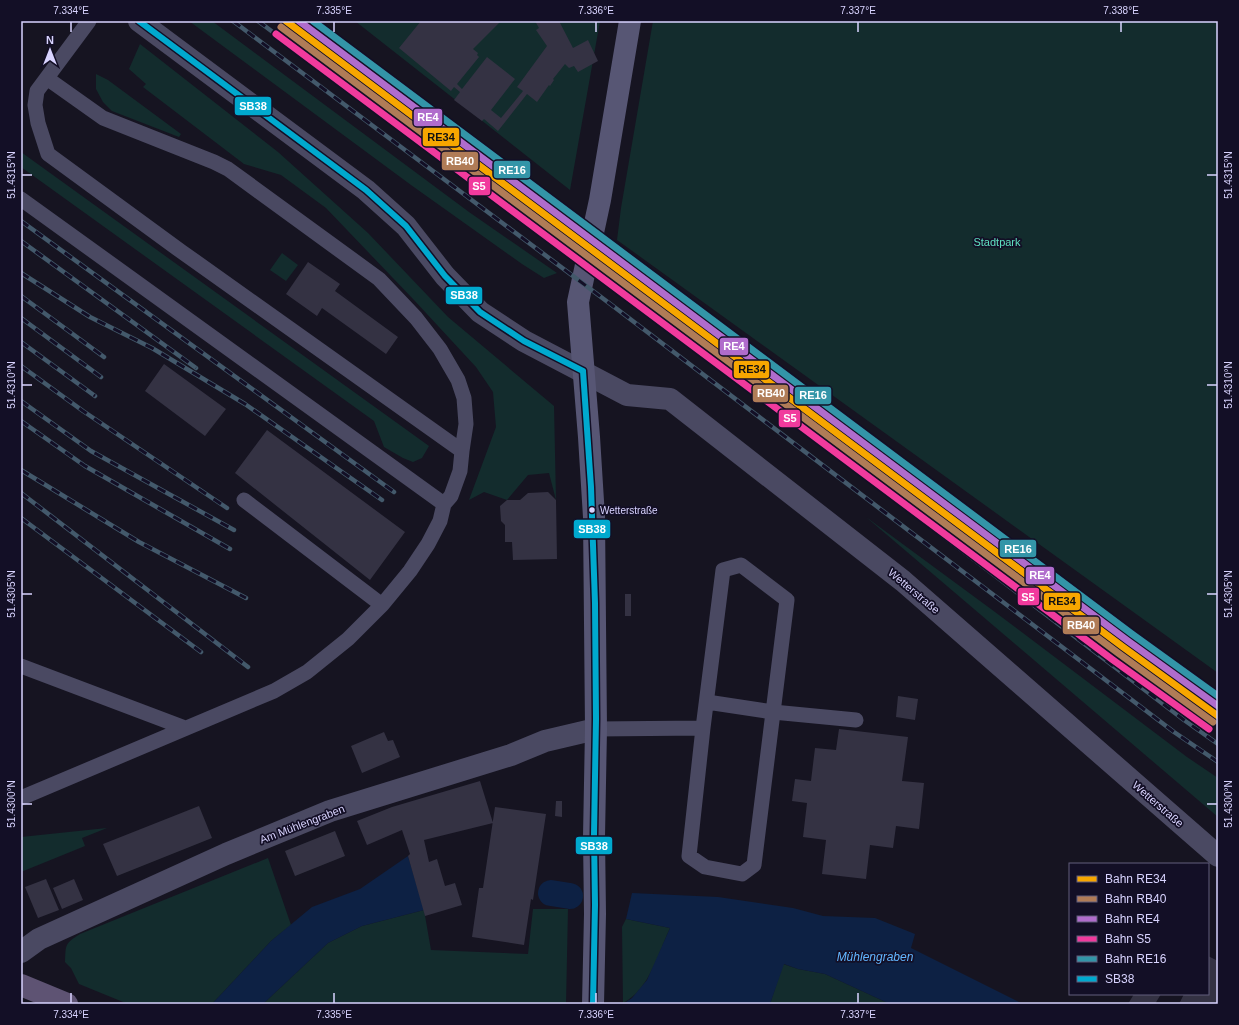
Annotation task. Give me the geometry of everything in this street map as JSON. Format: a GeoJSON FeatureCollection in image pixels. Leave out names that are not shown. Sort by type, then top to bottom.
{"type":"FeatureCollection","features":[{"type":"Feature","properties":{"kind":"main road"},"geometry":{"type":"LineString","coordinates":[[593,1004],[596,729],[594,517],[578,302],[600,200],[630,21]]}},
{"type":"Feature","properties":{"kind":"main road"},"geometry":{"type":"LineString","coordinates":[[21,985],[67,1004]]}},
{"type":"Feature","properties":{"kind":"street","name":"Wetterstraße"},"geometry":{"type":"LineString","coordinates":[[139,21],[366,190],[406,226],[444,276],[480,312],[524,341],[627,395],[670,399],[903,581],[1218,856]]}},
{"type":"Feature","properties":{"kind":"street","name":"Am Mühlengraben"},"geometry":{"type":"LineString","coordinates":[[21,952],[39,939],[226,854],[330,811],[511,755],[545,741],[596,729]]}},
{"type":"Feature","properties":{"kind":"lane"},"geometry":{"type":"LineString","coordinates":[[89,21],[48,79],[37,91],[35,105],[38,123],[48,154],[462,451]]}},
{"type":"Feature","properties":{"kind":"lane"},"geometry":{"type":"LineString","coordinates":[[21,798],[274,691],[307,672],[348,639],[382,605],[410,571],[428,544],[440,521],[444,504],[451,496],[460,471],[465,417],[464,398],[458,380],[440,349],[416,318],[379,279],[228,169],[103,118],[48,79]]}},
{"type":"Feature","properties":{"kind":"lane"},"geometry":{"type":"LineString","coordinates":[[21,199],[444,504]]}},
{"type":"Feature","properties":{"kind":"lane"},"geometry":{"type":"LineString","coordinates":[[244,500],[382,605]]}},
{"type":"Feature","properties":{"kind":"lane"},"geometry":{"type":"LineString","coordinates":[[741,565],[787,600],[754,865],[742,874],[705,867],[689,856],[707,702],[723,570],[741,565]]}},
{"type":"Feature","properties":{"kind":"lane"},"geometry":{"type":"LineString","coordinates":[[21,666],[185,728]]}},
{"type":"Feature","properties":{"kind":"lane"},"geometry":{"type":"LineString","coordinates":[[707,702],[773,712],[856,720]]}},
{"type":"Feature","properties":{"kind":"lane"},"geometry":{"type":"LineString","coordinates":[[596,729],[703,728]]}},
{"type":"Feature","properties":{"kind":"green space"},"geometry":{"type":"Polygon","coordinates":[[[189,21],[212,21],[469,212],[557,273],[544,278],[522,264],[411,185],[189,21]]]}},
{"type":"Feature","properties":{"kind":"green space"},"geometry":{"type":"Polygon","coordinates":[[[355,21],[600,21],[570,190],[355,21]]]}},
{"type":"Feature","properties":{"kind":"green space","name":"Stadtpark"},"geometry":{"type":"Polygon","coordinates":[[[653,21],[1218,21],[1218,673],[617,240],[621,208],[653,21]]]}},
{"type":"Feature","properties":{"kind":"green space"},"geometry":{"type":"Polygon","coordinates":[[[140,44],[278,152],[368,233],[448,317],[554,406],[556,500],[549,473],[528,475],[507,500],[484,492],[469,500],[496,427],[493,392],[476,367],[326,208],[281,175],[244,164],[143,87],[146,84],[129,69],[140,44]]]}},
{"type":"Feature","properties":{"kind":"green space"},"geometry":{"type":"Polygon","coordinates":[[[96,74],[108,80],[181,134],[179,137],[112,111],[103,102],[96,89],[96,74]]]}},
{"type":"Feature","properties":{"kind":"green space"},"geometry":{"type":"Polygon","coordinates":[[[21,152],[429,446],[422,458],[413,462],[384,447],[374,421],[21,167],[21,152]]]}},
{"type":"Feature","properties":{"kind":"green space"},"geometry":{"type":"Polygon","coordinates":[[[282,253],[298,265],[286,281],[270,270],[282,253]]]}},
{"type":"Feature","properties":{"kind":"green space"},"geometry":{"type":"Polygon","coordinates":[[[866,517],[1187,757],[1218,778],[1218,817],[866,517]]]}},
{"type":"Feature","properties":{"kind":"green space"},"geometry":{"type":"Polygon","coordinates":[[[107,828],[82,838],[85,846],[21,872],[21,837],[107,828]]]}},
{"type":"Feature","properties":{"kind":"green space"},"geometry":{"type":"Polygon","coordinates":[[[268,858],[291,925],[271,941],[212,1004],[128,1004],[79,984],[71,968],[65,962],[68,943],[80,934],[268,858]]]}},
{"type":"Feature","properties":{"kind":"green space"},"geometry":{"type":"Polygon","coordinates":[[[533,909],[568,909],[566,1004],[263,1004],[328,943],[362,926],[424,910],[431,950],[528,954],[533,909]]]}},
{"type":"Feature","properties":{"kind":"green space"},"geometry":{"type":"Polygon","coordinates":[[[626,919],[670,928],[657,960],[646,980],[632,997],[623,1003],[622,927],[626,919]]]}},
{"type":"Feature","properties":{"kind":"green space"},"geometry":{"type":"Polygon","coordinates":[[[783,964],[798,969],[825,974],[890,1004],[770,1004],[783,964]]]}},
{"type":"Feature","properties":{"kind":"water"},"geometry":{"type":"Polygon","coordinates":[[[408,856],[424,910],[362,926],[328,943],[263,1004],[212,1004],[271,941],[312,907],[360,889],[408,856]]]}},
{"type":"Feature","properties":{"kind":"water","name":"Mühlengraben"},"geometry":{"type":"Polygon","coordinates":[[[632,893],[718,897],[793,908],[823,916],[875,918],[915,934],[911,948],[1023,1004],[890,1004],[825,974],[798,969],[784,964],[770,1004],[623,1004],[632,998],[647,980],[670,928],[626,919],[632,893]]]}},
{"type":"Feature","properties":{"kind":"building"},"geometry":{"type":"Polygon","coordinates":[[[421,21],[501,21],[473,49],[478,53],[477,55],[479,57],[457,84],[462,89],[487,57],[515,79],[491,110],[501,118],[523,91],[517,87],[547,46],[536,30],[539,28],[535,21],[559,21],[573,48],[588,40],[598,61],[578,72],[574,66],[569,68],[565,64],[537,102],[527,94],[498,131],[484,119],[482,121],[454,100],[460,92],[454,87],[451,91],[399,48],[421,21]]]}},
{"type":"Feature","properties":{"kind":"building"},"geometry":{"type":"Polygon","coordinates":[[[308,262],[340,284],[335,291],[398,337],[386,354],[322,308],[317,316],[286,294],[308,262]]]}},
{"type":"Feature","properties":{"kind":"building"},"geometry":{"type":"Polygon","coordinates":[[[164,364],[226,409],[205,436],[145,391],[164,364]]]}},
{"type":"Feature","properties":{"kind":"building"},"geometry":{"type":"Polygon","coordinates":[[[267,430],[405,532],[370,580],[235,473],[267,430]]]}},
{"type":"Feature","properties":{"kind":"building"},"geometry":{"type":"Polygon","coordinates":[[[548,492],[556,500],[557,559],[513,560],[512,542],[505,542],[505,525],[501,521],[500,506],[507,500],[520,500],[528,493],[548,492]]]}},
{"type":"Feature","properties":{"kind":"building"},"geometry":{"type":"Polygon","coordinates":[[[625,594],[631,594],[631,616],[625,616],[625,594]]]}},
{"type":"Feature","properties":{"kind":"building"},"geometry":{"type":"Polygon","coordinates":[[[898,696],[918,699],[915,720],[896,717],[898,696]]]}},
{"type":"Feature","properties":{"kind":"building"},"geometry":{"type":"Polygon","coordinates":[[[839,729],[908,737],[902,781],[924,783],[919,829],[896,826],[893,848],[870,845],[866,879],[822,874],[826,840],[803,837],[807,803],[792,801],[795,779],[811,781],[815,748],[836,750],[839,729]]]}},
{"type":"Feature","properties":{"kind":"building"},"geometry":{"type":"Polygon","coordinates":[[[384,732],[388,741],[393,740],[400,757],[362,773],[351,746],[384,732]]]}},
{"type":"Feature","properties":{"kind":"building"},"geometry":{"type":"Polygon","coordinates":[[[480,781],[493,823],[424,840],[429,862],[437,859],[445,886],[455,883],[462,905],[425,916],[408,856],[410,854],[402,830],[367,845],[357,821],[392,807],[480,781]]]}},
{"type":"Feature","properties":{"kind":"building"},"geometry":{"type":"Polygon","coordinates":[[[556,801],[562,801],[562,817],[555,816],[556,801]]]}},
{"type":"Feature","properties":{"kind":"building"},"geometry":{"type":"Polygon","coordinates":[[[199,806],[212,838],[117,876],[103,844],[199,806]]]}},
{"type":"Feature","properties":{"kind":"building"},"geometry":{"type":"Polygon","coordinates":[[[495,807],[546,814],[533,900],[531,899],[524,945],[472,937],[479,888],[483,888],[495,807]]]}},
{"type":"Feature","properties":{"kind":"building"},"geometry":{"type":"Polygon","coordinates":[[[335,831],[345,856],[295,876],[285,851],[335,831]]]}},
{"type":"Feature","properties":{"kind":"building"},"geometry":{"type":"Polygon","coordinates":[[[46,879],[59,910],[38,918],[25,887],[46,879]]]}},
{"type":"Feature","properties":{"kind":"building"},"geometry":{"type":"Polygon","coordinates":[[[74,879],[83,900],[62,909],[53,888],[74,879]]]}},
{"type":"Feature","properties":{"kind":"building"},"geometry":{"type":"Polygon","coordinates":[[[1209,956],[1218,961],[1218,1004],[1179,1004],[1184,995],[1209,995],[1209,956]]]}},
{"type":"Feature","properties":{"kind":"building"},"geometry":{"type":"Polygon","coordinates":[[[1133,995],[1160,995],[1155,1004],[1128,1004],[1133,995]]]}},
{"type":"Feature","properties":{"kind":"waterway"},"geometry":{"type":"LineString","coordinates":[[551,893],[570,896]]}},
{"type":"Feature","properties":{"kind":"railway"},"geometry":{"type":"LineString","coordinates":[[233,21],[613,306],[1174,732],[1218,762]]}},
{"type":"Feature","properties":{"kind":"railway"},"geometry":{"type":"LineString","coordinates":[[258,21],[798,425],[1184,720],[1218,744]]}},
{"type":"Feature","properties":{"kind":"railway"},"geometry":{"type":"LineString","coordinates":[[21,221],[394,492]]}},
{"type":"Feature","properties":{"kind":"railway"},"geometry":{"type":"LineString","coordinates":[[21,241],[196,368]]}},
{"type":"Feature","properties":{"kind":"railway"},"geometry":{"type":"LineString","coordinates":[[21,273],[90,317],[152,348],[245,404],[382,500]]}},
{"type":"Feature","properties":{"kind":"railway"},"geometry":{"type":"LineString","coordinates":[[21,296],[104,357]]}},
{"type":"Feature","properties":{"kind":"railway"},"geometry":{"type":"LineString","coordinates":[[21,318],[101,377]]}},
{"type":"Feature","properties":{"kind":"railway"},"geometry":{"type":"LineString","coordinates":[[21,342],[95,396]]}},
{"type":"Feature","properties":{"kind":"railway"},"geometry":{"type":"LineString","coordinates":[[21,366],[83,411],[227,508]]}},
{"type":"Feature","properties":{"kind":"railway"},"geometry":{"type":"LineString","coordinates":[[21,401],[91,451],[234,530]]}},
{"type":"Feature","properties":{"kind":"railway"},"geometry":{"type":"LineString","coordinates":[[21,421],[85,466],[230,549]]}},
{"type":"Feature","properties":{"kind":"railway"},"geometry":{"type":"LineString","coordinates":[[21,470],[139,542],[246,598]]}},
{"type":"Feature","properties":{"kind":"railway"},"geometry":{"type":"LineString","coordinates":[[21,493],[248,667]]}},
{"type":"Feature","properties":{"kind":"railway"},"geometry":{"type":"LineString","coordinates":[[21,518],[201,652]]}},
{"type":"Feature","properties":{"kind":"rail line","name":"RE34"},"geometry":{"type":"LineString","coordinates":[[286,21],[1123,647],[1218,716]]}},
{"type":"Feature","properties":{"kind":"rail line","name":"RE4"},"geometry":{"type":"LineString","coordinates":[[299,21],[1128,641],[1218,706]]}},
{"type":"Feature","properties":{"kind":"rail line","name":"RE16"},"geometry":{"type":"LineString","coordinates":[[313,21],[1132,634],[1218,696]]}},
{"type":"Feature","properties":{"kind":"rail line","name":"RB40"},"geometry":{"type":"LineString","coordinates":[[281,27],[1118,653],[1213,722]]}},
{"type":"Feature","properties":{"kind":"rail line","name":"S5"},"geometry":{"type":"LineString","coordinates":[[276,34],[1113,660],[1209,729]]}},
{"type":"Feature","properties":{"kind":"transit line","name":"SB38"},"geometry":{"type":"LineString","coordinates":[[139,21],[366,190],[406,226],[445,276],[480,312],[524,341],[583,371]]}},
{"type":"Feature","properties":{"kind":"transit line","name":"SB38"},"geometry":{"type":"LineString","coordinates":[[583,371],[591,487],[595,603],[596,719],[593,1004]]}},
{"type":"Feature","properties":{"kind":"place","name":"Wetterstraße"},"geometry":{"type":"Point","coordinates":[592,510]}}]}
